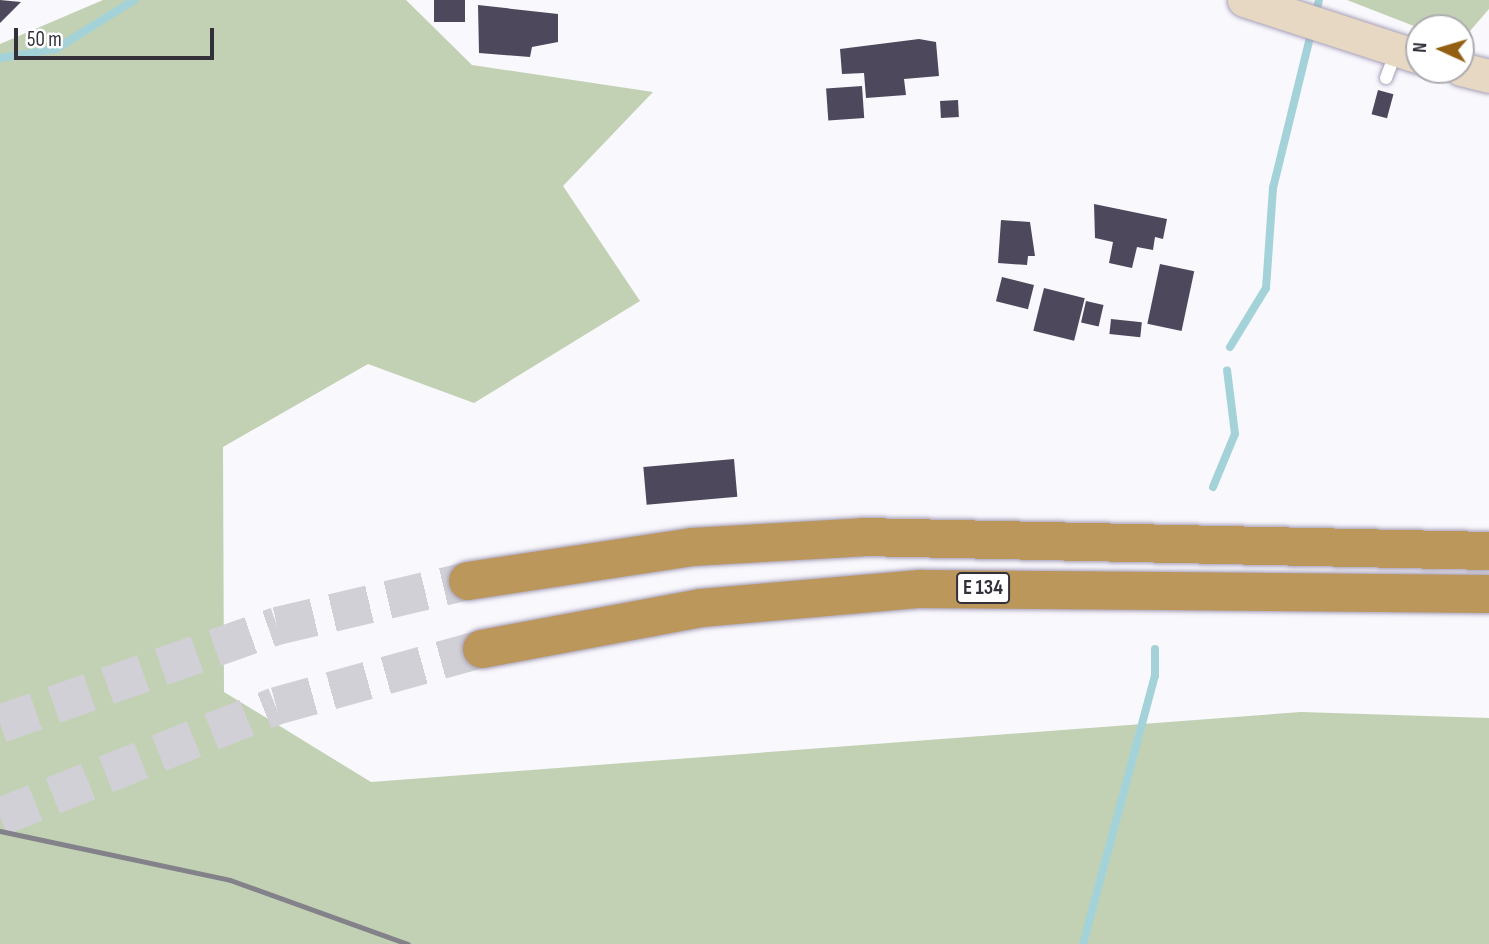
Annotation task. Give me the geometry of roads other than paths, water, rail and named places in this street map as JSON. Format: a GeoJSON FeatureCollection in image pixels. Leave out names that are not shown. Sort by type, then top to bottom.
{"type":"FeatureCollection","features":[{"type":"Feature","properties":{"kind":"highway","name":"E 134"},"geometry":{"type":"LineString","coordinates":[[468,581],[692,547],[850,537],[1489,551]]}},
{"type":"Feature","properties":{"kind":"highway","name":"E 134"},"geometry":{"type":"LineString","coordinates":[[482,649],[701,608],[920,589],[1489,594]]}},
{"type":"Feature","properties":{"kind":"main road"},"geometry":{"type":"LineString","coordinates":[[1244,0],[1401,61]]}},
{"type":"Feature","properties":{"kind":"waterway"},"geometry":{"type":"LineString","coordinates":[[0,58],[56,49],[134,0]]}},
{"type":"Feature","properties":{"kind":"waterway"},"geometry":{"type":"LineString","coordinates":[[1315,16],[1319,0]]}},
{"type":"Feature","properties":{"kind":"waterway"},"geometry":{"type":"LineString","coordinates":[[1230,347],[1266,288],[1273,188],[1312,29]]}},
{"type":"Feature","properties":{"kind":"waterway"},"geometry":{"type":"LineString","coordinates":[[1213,487],[1235,434],[1227,370]]}},
{"type":"Feature","properties":{"kind":"waterway"},"geometry":{"type":"LineString","coordinates":[[1083,944],[1155,676],[1155,649]]}},
{"type":"Feature","properties":{"kind":"tunnel"},"geometry":{"type":"LineString","coordinates":[[0,724],[277,626],[468,581]]}},
{"type":"Feature","properties":{"kind":"tunnel"},"geometry":{"type":"LineString","coordinates":[[0,817],[276,706],[482,649]]}},
{"type":"Feature","properties":{"kind":"railway"},"geometry":{"type":"LineString","coordinates":[[0,831],[230,880],[408,944]]}}]}
